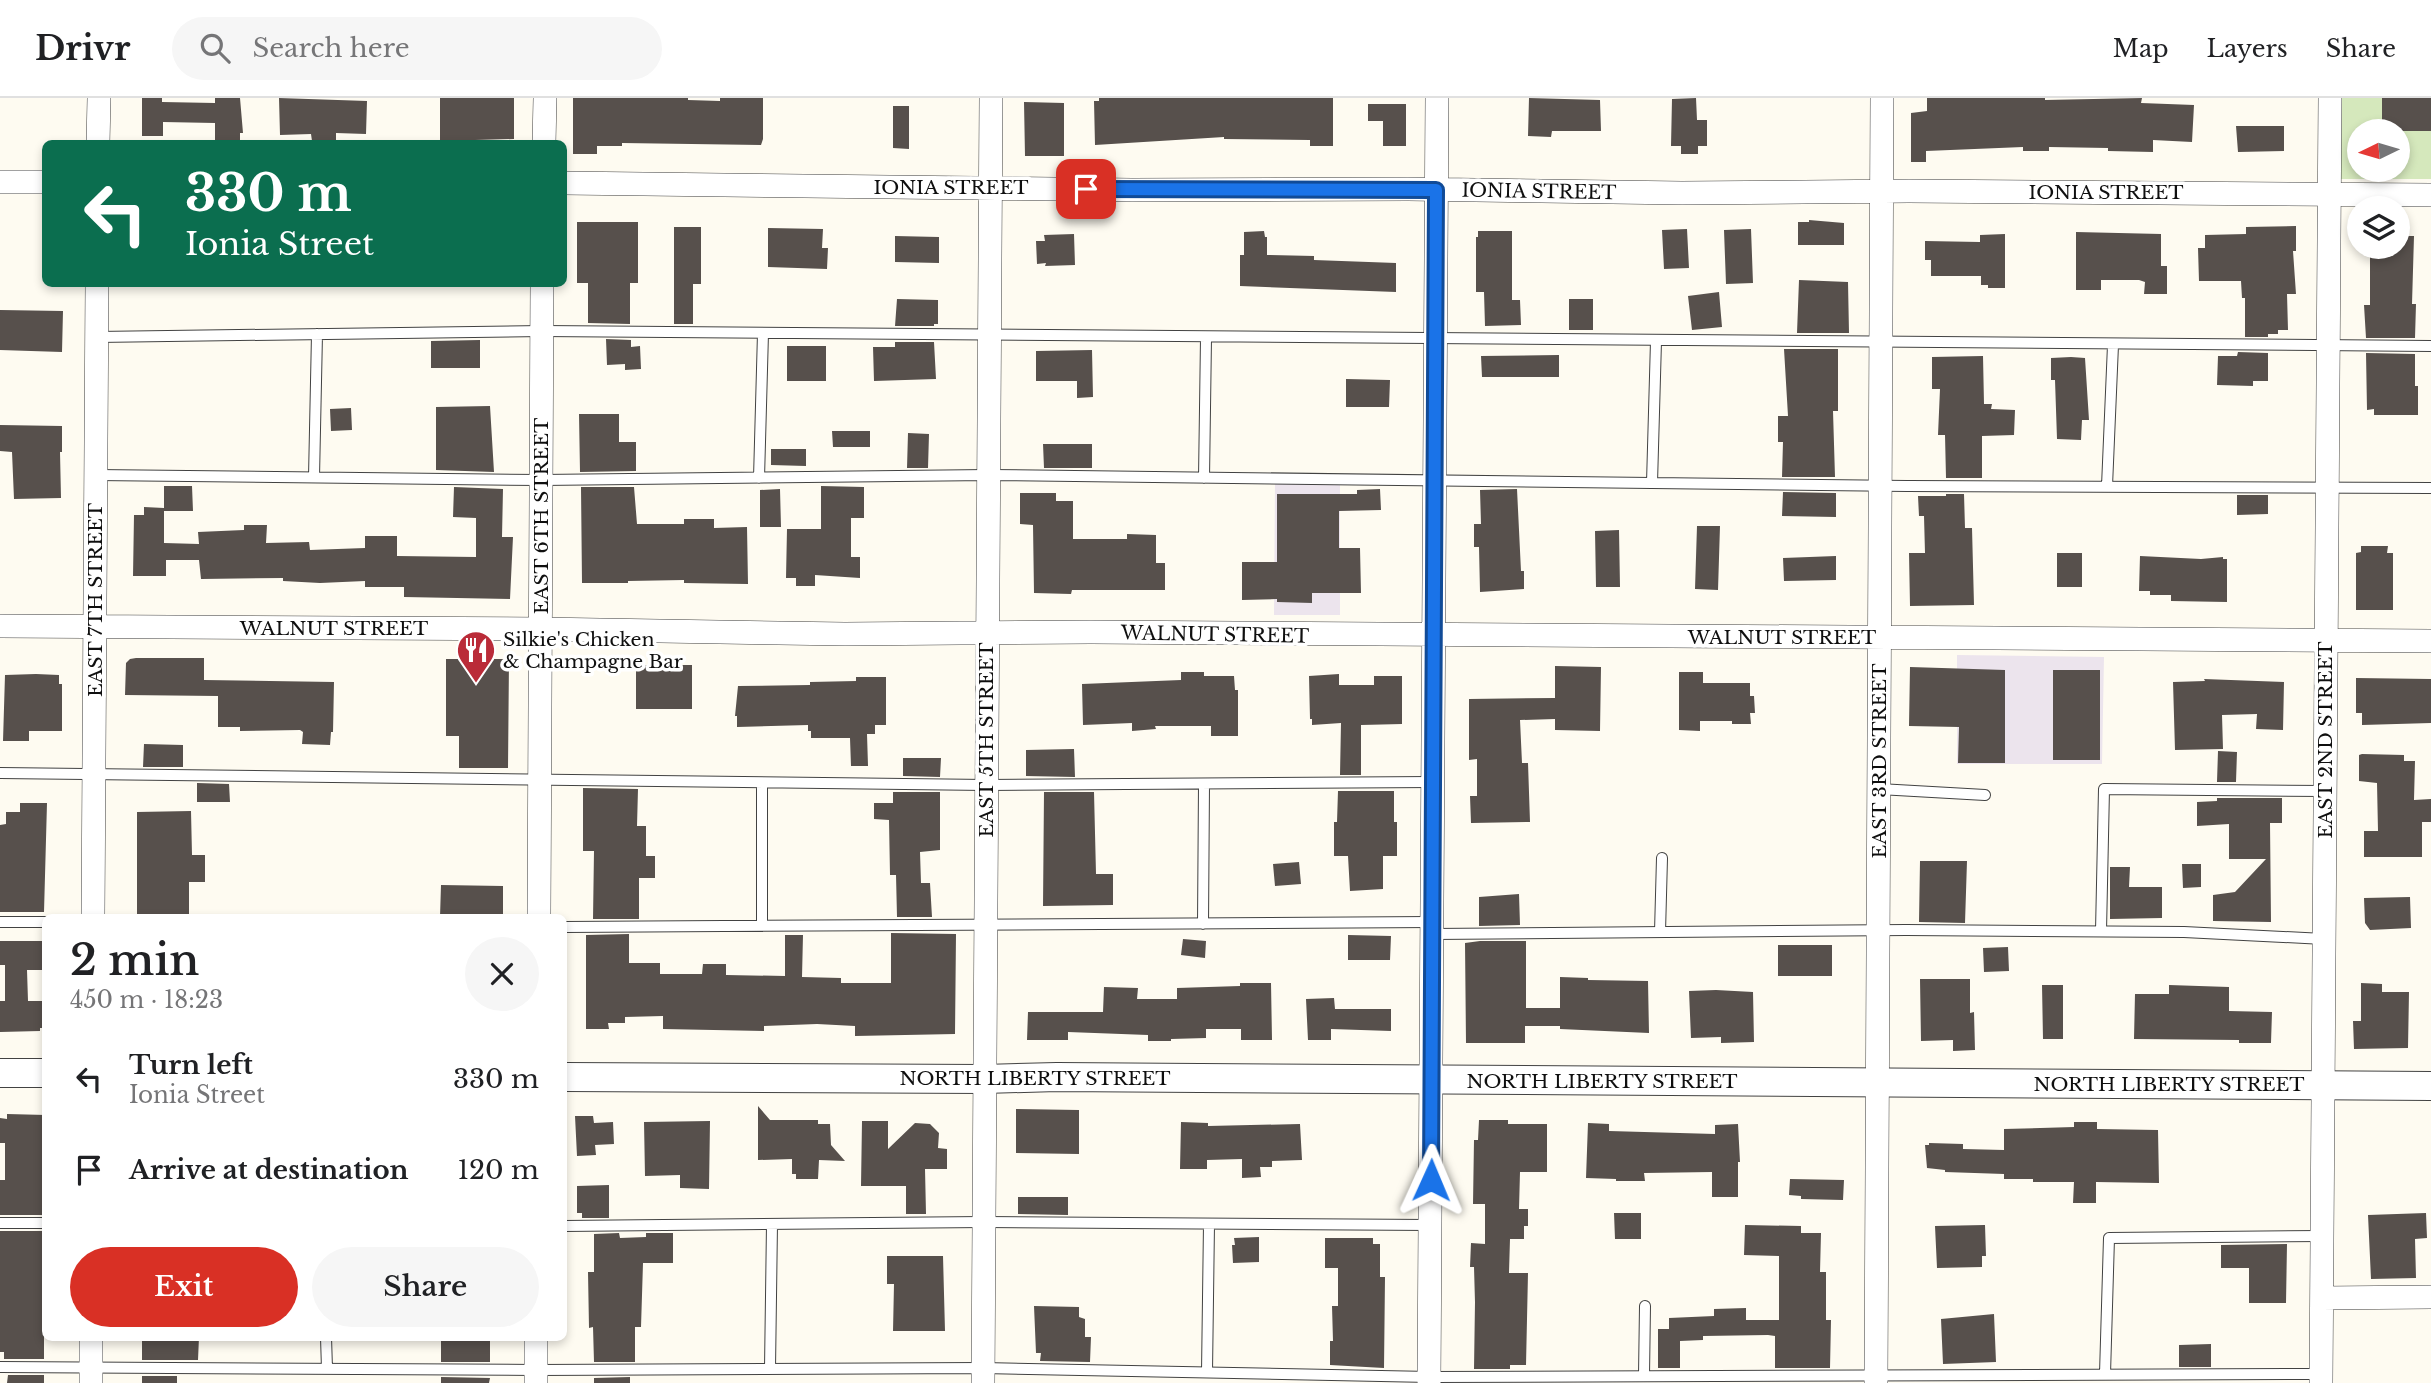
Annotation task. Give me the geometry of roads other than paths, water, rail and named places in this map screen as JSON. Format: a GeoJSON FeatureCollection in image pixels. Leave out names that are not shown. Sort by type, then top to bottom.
{"type":"FeatureCollection","features":[{"type":"Feature","properties":{"kind":"street"},"geometry":{"type":"LineString","coordinates":[[98,140],[99,98]]}},
{"type":"Feature","properties":{"kind":"street"},"geometry":{"type":"LineString","coordinates":[[544,140],[545,98]]}},
{"type":"Feature","properties":{"kind":"street","name":"EAST 5TH STREET"},"geometry":{"type":"LineString","coordinates":[[983,1375],[990,98]]}},
{"type":"Feature","properties":{"kind":"street"},"geometry":{"type":"LineString","coordinates":[[1429,1380],[1437,98]]}},
{"type":"Feature","properties":{"kind":"street","name":"EAST 3RD STREET"},"geometry":{"type":"LineString","coordinates":[[1876,1379],[1882,98]]}},
{"type":"Feature","properties":{"kind":"street","name":"EAST 2ND STREET"},"geometry":{"type":"LineString","coordinates":[[2321,1379],[2330,98]]}},
{"type":"Feature","properties":{"kind":"street"},"geometry":{"type":"LineString","coordinates":[[0,182],[42,182]]}},
{"type":"Feature","properties":{"kind":"street","name":"IONIA STREET"},"geometry":{"type":"LineString","coordinates":[[567,183],[1132,190],[2431,195]]}},
{"type":"Feature","properties":{"kind":"street","name":"EAST 7TH STREET"},"geometry":{"type":"LineString","coordinates":[[93,914],[97,287]]}},
{"type":"Feature","properties":{"kind":"street","name":"EAST 6TH STREET"},"geometry":{"type":"LineString","coordinates":[[539,914],[542,287]]}},
{"type":"Feature","properties":{"kind":"street","name":"WALNUT STREET"},"geometry":{"type":"LineString","coordinates":[[0,626],[541,629],[845,634],[2431,641]]}},
{"type":"Feature","properties":{"kind":"street"},"geometry":{"type":"LineString","coordinates":[[0,1073],[42,1073]]}},
{"type":"Feature","properties":{"kind":"street","name":"NORTH LIBERTY STREET"},"geometry":{"type":"LineString","coordinates":[[567,1077],[1057,1077],[2431,1086]]}},
{"type":"Feature","properties":{"kind":"street"},"geometry":{"type":"LineString","coordinates":[[2322,1298],[2431,1297]]}},
{"type":"Feature","properties":{"kind":"street"},"geometry":{"type":"LineString","coordinates":[[91,1341],[91,1375]]}},
{"type":"Feature","properties":{"kind":"street"},"geometry":{"type":"LineString","coordinates":[[536,1341],[536,1377]]}},
{"type":"Feature","properties":{"kind":"lane"},"geometry":{"type":"LineString","coordinates":[[97,337],[542,331],[2431,346]]}},
{"type":"Feature","properties":{"kind":"lane"},"geometry":{"type":"LineString","coordinates":[[759,478],[763,333]]}},
{"type":"Feature","properties":{"kind":"lane"},"geometry":{"type":"LineString","coordinates":[[314,477],[317,334]]}},
{"type":"Feature","properties":{"kind":"lane"},"geometry":{"type":"LineString","coordinates":[[1204,478],[1206,338]]}},
{"type":"Feature","properties":{"kind":"lane"},"geometry":{"type":"LineString","coordinates":[[1652,483],[1656,341]]}},
{"type":"Feature","properties":{"kind":"lane"},"geometry":{"type":"LineString","coordinates":[[2107,486],[2113,345]]}},
{"type":"Feature","properties":{"kind":"lane"},"geometry":{"type":"LineString","coordinates":[[96,475],[541,480],[988,475],[1881,486],[2431,488]]}},
{"type":"Feature","properties":{"kind":"lane"},"geometry":{"type":"LineString","coordinates":[[0,773],[986,785],[1433,782]]}},
{"type":"Feature","properties":{"kind":"lane"},"geometry":{"type":"LineString","coordinates":[[762,783],[762,926]]}},
{"type":"Feature","properties":{"kind":"lane"},"geometry":{"type":"LineString","coordinates":[[1203,924],[1204,783]]}},
{"type":"Feature","properties":{"kind":"lane"},"geometry":{"type":"LineString","coordinates":[[1879,789],[1986,795]]}},
{"type":"Feature","properties":{"kind":"lane"},"geometry":{"type":"LineString","coordinates":[[2101,932],[2104,789],[2325,791]]}},
{"type":"Feature","properties":{"kind":"lane"},"geometry":{"type":"LineString","coordinates":[[1660,932],[1662,858]]}},
{"type":"Feature","properties":{"kind":"lane"},"geometry":{"type":"LineString","coordinates":[[0,922],[42,922]]}},
{"type":"Feature","properties":{"kind":"lane"},"geometry":{"type":"LineString","coordinates":[[567,927],[1203,924],[1660,932],[2183,932],[2324,939]]}},
{"type":"Feature","properties":{"kind":"lane"},"geometry":{"type":"LineString","coordinates":[[567,1226],[984,1222],[1431,1225]]}},
{"type":"Feature","properties":{"kind":"lane"},"geometry":{"type":"LineString","coordinates":[[0,1223],[42,1223]]}},
{"type":"Feature","properties":{"kind":"lane"},"geometry":{"type":"LineString","coordinates":[[770,1369],[772,1224]]}},
{"type":"Feature","properties":{"kind":"lane"},"geometry":{"type":"LineString","coordinates":[[1207,1372],[1209,1224]]}},
{"type":"Feature","properties":{"kind":"lane"},"geometry":{"type":"LineString","coordinates":[[2105,1374],[2109,1238],[2322,1236]]}},
{"type":"Feature","properties":{"kind":"lane"},"geometry":{"type":"LineString","coordinates":[[1644,1375],[1645,1306]]}},
{"type":"Feature","properties":{"kind":"lane"},"geometry":{"type":"LineString","coordinates":[[326,1341],[327,1369]]}},
{"type":"Feature","properties":{"kind":"lane"},"geometry":{"type":"LineString","coordinates":[[0,1367],[91,1375],[327,1369],[536,1377],[770,1369],[983,1375],[1207,1372],[1429,1380],[1644,1375],[1876,1379],[2105,1374],[2321,1379]]}},
{"type":"Feature","properties":{"kind":"place","name":"Silkie's Chicken & Champagne Bar"},"geometry":{"type":"Point","coordinates":[476,684]}}]}
